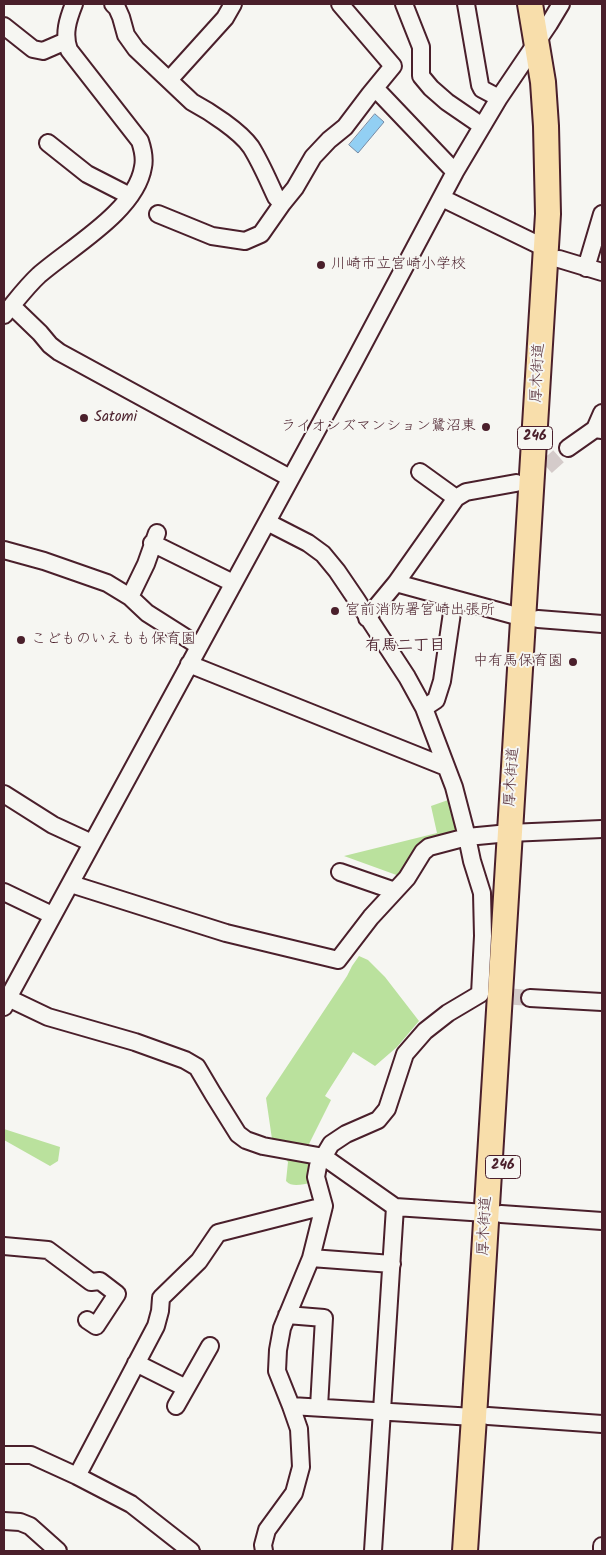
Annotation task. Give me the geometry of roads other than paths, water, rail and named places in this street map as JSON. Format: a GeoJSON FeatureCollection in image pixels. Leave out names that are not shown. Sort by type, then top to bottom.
{"type":"FeatureCollection","features":[{"type":"Feature","properties":{"kind":"highway","name":"厚木街道"},"geometry":{"type":"LineString","coordinates":[[530,4],[542,82],[546,126],[552,253]]}},
{"type":"Feature","properties":{"kind":"highway","name":"厚木街道"},"geometry":{"type":"LineString","coordinates":[[465,1551],[481,1416],[552,253],[562,184],[552,10]]}},
{"type":"Feature","properties":{"kind":"highway","name":"厚木街道"},"geometry":{"type":"LineString","coordinates":[[481,1416],[481,1551]]}},
{"type":"Feature","properties":{"kind":"street"},"geometry":{"type":"LineString","coordinates":[[74,4],[67,24],[66,41],[69,50],[140,141],[144,153],[143,167],[139,180],[130,196],[111,217],[38,276],[8,310],[40,333],[50,345],[60,352],[290,478]]}},
{"type":"Feature","properties":{"kind":"street"},"geometry":{"type":"LineString","coordinates":[[113,4],[121,17],[126,35],[136,49],[192,102],[231,127],[250,146],[276,197],[282,204]]}},
{"type":"Feature","properties":{"kind":"street"},"geometry":{"type":"LineString","coordinates":[[169,80],[225,18],[233,4]]}},
{"type":"Feature","properties":{"kind":"street"},"geometry":{"type":"LineString","coordinates":[[158,214],[212,236],[245,241],[261,234],[294,188],[313,157],[345,127],[393,66],[340,4]]}},
{"type":"Feature","properties":{"kind":"street"},"geometry":{"type":"LineString","coordinates":[[404,4],[421,47],[421,76],[447,102],[482,126]]}},
{"type":"Feature","properties":{"kind":"street"},"geometry":{"type":"LineString","coordinates":[[466,4],[480,85],[482,89],[499,98]]}},
{"type":"Feature","properties":{"kind":"street"},"geometry":{"type":"LineString","coordinates":[[552,10],[536,43],[499,98],[455,172],[267,522],[5,1000],[48,1017],[135,1042],[185,1060],[197,1067],[238,1134],[246,1140],[263,1146],[324,1157],[395,1207],[602,1221]]}},
{"type":"Feature","properties":{"kind":"street"},"geometry":{"type":"LineString","coordinates":[[4,26],[34,49],[43,50],[66,41]]}},
{"type":"Feature","properties":{"kind":"street"},"geometry":{"type":"LineString","coordinates":[[375,88],[455,172]]}},
{"type":"Feature","properties":{"kind":"street"},"geometry":{"type":"LineString","coordinates":[[48,143],[86,174],[130,196]]}},
{"type":"Feature","properties":{"kind":"street"},"geometry":{"type":"LineString","coordinates":[[442,198],[552,253],[586,268],[602,272]]}},
{"type":"Feature","properties":{"kind":"street"},"geometry":{"type":"LineString","coordinates":[[586,268],[602,214]]}},
{"type":"Feature","properties":{"kind":"street"},"geometry":{"type":"LineString","coordinates":[[568,448],[598,429],[602,413]]}},
{"type":"Feature","properties":{"kind":"street"},"geometry":{"type":"LineString","coordinates":[[420,472],[456,498]]}},
{"type":"Feature","properties":{"kind":"street"},"geometry":{"type":"LineString","coordinates":[[367,618],[396,583],[456,498],[466,492],[516,483]]}},
{"type":"Feature","properties":{"kind":"street"},"geometry":{"type":"LineString","coordinates":[[264,1551],[263,1545],[267,1530],[294,1493],[301,1467],[299,1429],[277,1372],[278,1350],[282,1328],[311,1258],[324,1206],[316,1177],[318,1166],[331,1144],[346,1134],[378,1120],[387,1109],[405,1054],[425,1031],[448,1013],[480,994],[483,936],[482,894],[472,861],[468,837],[454,787],[424,708],[407,677],[337,571],[323,554],[308,543],[267,522]]}},
{"type":"Feature","properties":{"kind":"street"},"geometry":{"type":"LineString","coordinates":[[130,597],[146,564],[155,538],[233,583]]}},
{"type":"Feature","properties":{"kind":"street"},"geometry":{"type":"LineString","coordinates":[[4,550],[44,561],[107,583],[130,597],[147,613],[199,646]]}},
{"type":"Feature","properties":{"kind":"street"},"geometry":{"type":"LineString","coordinates":[[396,583],[530,618],[602,624]]}},
{"type":"Feature","properties":{"kind":"street"},"geometry":{"type":"LineString","coordinates":[[424,708],[436,700],[442,681],[454,599]]}},
{"type":"Feature","properties":{"kind":"street"},"geometry":{"type":"LineString","coordinates":[[189,664],[446,767]]}},
{"type":"Feature","properties":{"kind":"street"},"geometry":{"type":"LineString","coordinates":[[4,794],[53,825],[92,843]]}},
{"type":"Feature","properties":{"kind":"street"},"geometry":{"type":"LineString","coordinates":[[70,884],[226,933],[338,960],[371,917],[407,878],[424,852],[429,848],[468,837],[517,832],[602,829]]}},
{"type":"Feature","properties":{"kind":"street"},"geometry":{"type":"LineString","coordinates":[[340,872],[395,891]]}},
{"type":"Feature","properties":{"kind":"street"},"geometry":{"type":"LineString","coordinates":[[4,892],[52,915]]}},
{"type":"Feature","properties":{"kind":"street"},"geometry":{"type":"LineString","coordinates":[[530,998],[602,1002]]}},
{"type":"Feature","properties":{"kind":"street"},"geometry":{"type":"LineString","coordinates":[[76,1476],[156,1326],[161,1298],[199,1261],[218,1233],[324,1206]]}},
{"type":"Feature","properties":{"kind":"street"},"geometry":{"type":"LineString","coordinates":[[373,1551],[395,1207]]}},
{"type":"Feature","properties":{"kind":"street"},"geometry":{"type":"LineString","coordinates":[[4,1246],[48,1250],[91,1282],[100,1281],[117,1294],[96,1326],[87,1320]]}},
{"type":"Feature","properties":{"kind":"street"},"geometry":{"type":"LineString","coordinates":[[311,1258],[392,1264]]}},
{"type":"Feature","properties":{"kind":"street"},"geometry":{"type":"LineString","coordinates":[[287,1315],[324,1318],[319,1407]]}},
{"type":"Feature","properties":{"kind":"street"},"geometry":{"type":"LineString","coordinates":[[176,1406],[210,1346]]}},
{"type":"Feature","properties":{"kind":"street"},"geometry":{"type":"LineString","coordinates":[[136,1362],[186,1388]]}},
{"type":"Feature","properties":{"kind":"street"},"geometry":{"type":"LineString","coordinates":[[291,1406],[602,1424]]}},
{"type":"Feature","properties":{"kind":"street"},"geometry":{"type":"LineString","coordinates":[[4,1455],[31,1455],[131,1504],[191,1551]]}},
{"type":"Feature","properties":{"kind":"street"},"geometry":{"type":"LineString","coordinates":[[4,1521],[20,1522],[30,1526],[58,1551]]}},
{"type":"Feature","properties":{"kind":"street"},"geometry":{"type":"LineString","coordinates":[[602,1546],[602,1551]]}},
{"type":"Feature","properties":{"kind":"water"},"geometry":{"type":"Polygon","coordinates":[[[375,114],[384,122],[358,153],[349,145],[375,114]]]}},
{"type":"Feature","properties":{"kind":"tunnel"},"geometry":{"type":"LineString","coordinates":[[527,480],[534,478],[568,448]]}},
{"type":"Feature","properties":{"kind":"tunnel"},"geometry":{"type":"LineString","coordinates":[[490,995],[530,998]]}},
{"type":"Feature","properties":{"kind":"place","name":"川崎市立宮崎小学校"},"geometry":{"type":"Point","coordinates":[321,265]}},
{"type":"Feature","properties":{"kind":"place","name":"Satomi"},"geometry":{"type":"Point","coordinates":[84,418]}},
{"type":"Feature","properties":{"kind":"place","name":"ライオンズマンション鷺沼東"},"geometry":{"type":"Point","coordinates":[486,427]}},
{"type":"Feature","properties":{"kind":"place","name":"宮前消防署宮崎出張所"},"geometry":{"type":"Point","coordinates":[335,611]}},
{"type":"Feature","properties":{"kind":"place","name":"こどものいえもも保育園"},"geometry":{"type":"Point","coordinates":[21,640]}},
{"type":"Feature","properties":{"kind":"place","name":"中有馬保育園"},"geometry":{"type":"Point","coordinates":[573,662]}},
{"type":"Feature","properties":{"kind":"district","name":"有馬二丁目"},"geometry":{"type":"Point","coordinates":[405,647]}}]}
